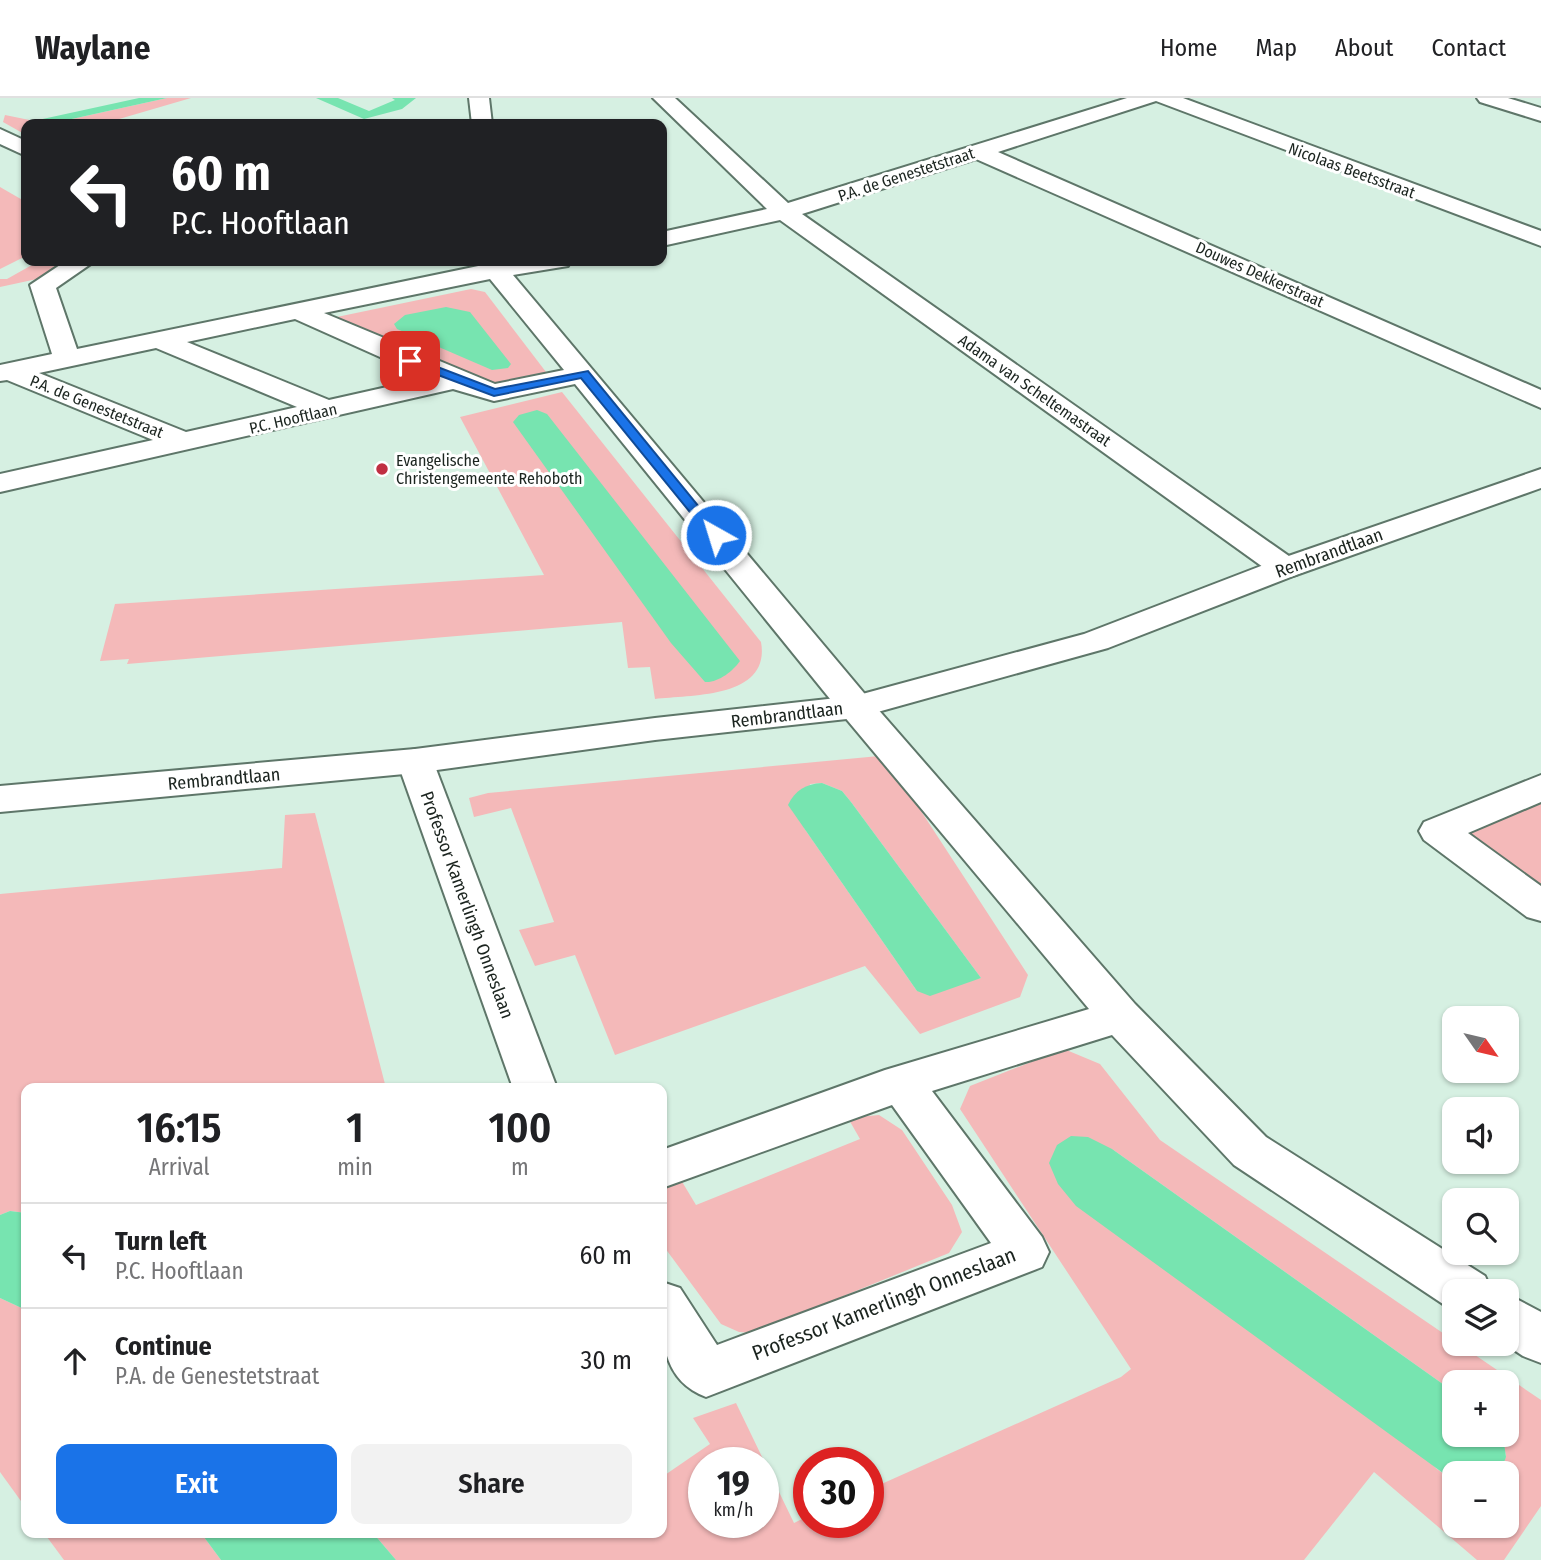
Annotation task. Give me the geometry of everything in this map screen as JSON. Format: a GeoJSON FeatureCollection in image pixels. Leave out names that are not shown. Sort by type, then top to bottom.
{"type":"FeatureCollection","features":[{"type":"Feature","properties":{"kind":"street"},"geometry":{"type":"LineString","coordinates":[[479,98],[481,119]]}},
{"type":"Feature","properties":{"kind":"street","name":"Adama van Scheltemastraat"},"geometry":{"type":"LineString","coordinates":[[663,98],[784,212],[1285,568]]}},
{"type":"Feature","properties":{"kind":"street","name":"P.A. de Genestetstraat"},"geometry":{"type":"LineString","coordinates":[[667,238],[784,212],[1148,98]]}},
{"type":"Feature","properties":{"kind":"street","name":"Nicolaas Beetsstraat"},"geometry":{"type":"LineString","coordinates":[[1164,98],[1541,239]]}},
{"type":"Feature","properties":{"kind":"street"},"geometry":{"type":"LineString","coordinates":[[1487,98],[1541,115]]}},
{"type":"Feature","properties":{"kind":"street"},"geometry":{"type":"LineString","coordinates":[[0,135],[21,147]]}},
{"type":"Feature","properties":{"kind":"street","name":"Douwes Dekkerstraat"},"geometry":{"type":"LineString","coordinates":[[977,151],[1541,400]]}},
{"type":"Feature","properties":{"kind":"street"},"geometry":{"type":"LineString","coordinates":[[66,358],[43,285],[75,266]]}},
{"type":"Feature","properties":{"kind":"street","name":"P.A. de Genestetstraat"},"geometry":{"type":"LineString","coordinates":[[5,372],[298,311],[492,266]]}},
{"type":"Feature","properties":{"kind":"street"},"geometry":{"type":"LineString","coordinates":[[497,266],[856,707],[1120,1016],[1250,1151],[1447,1279]]}},
{"type":"Feature","properties":{"kind":"street"},"geometry":{"type":"LineString","coordinates":[[298,311],[455,380],[494,393],[584,374]]}},
{"type":"Feature","properties":{"kind":"street"},"geometry":{"type":"LineString","coordinates":[[159,341],[328,410]]}},
{"type":"Feature","properties":{"kind":"street","name":"P.A. de Genestetstraat"},"geometry":{"type":"LineString","coordinates":[[5,372],[184,442]]}},
{"type":"Feature","properties":{"kind":"street","name":"P.C. Hooftlaan"},"geometry":{"type":"LineString","coordinates":[[0,483],[455,380]]}},
{"type":"Feature","properties":{"kind":"street","name":"Rembrandtlaan"},"geometry":{"type":"LineString","coordinates":[[0,799],[415,761],[655,729],[856,707],[1096,641],[1285,568],[1541,478]]}},
{"type":"Feature","properties":{"kind":"street","name":"Professor Kamerlingh Onneslaan"},"geometry":{"type":"LineString","coordinates":[[415,761],[533,1083]]}},
{"type":"Feature","properties":{"kind":"street"},"geometry":{"type":"LineString","coordinates":[[1541,787],[1438,831],[1541,907]]}},
{"type":"Feature","properties":{"kind":"street"},"geometry":{"type":"LineString","coordinates":[[667,1167],[901,1083],[1120,1016]]}},
{"type":"Feature","properties":{"kind":"street","name":"Professor Kamerlingh Onneslaan"},"geometry":{"type":"LineString","coordinates":[[667,1312],[706,1373],[1025,1252],[901,1083]]}},
{"type":"Feature","properties":{"kind":"street"},"geometry":{"type":"LineString","coordinates":[[1519,1325],[1541,1340]]}},
{"type":"Feature","properties":{"kind":"shaded area"},"geometry":{"type":"Polygon","coordinates":[[[139,98],[167,98],[72,119],[43,119],[139,98]]]}},
{"type":"Feature","properties":{"kind":"shaded area"},"geometry":{"type":"Polygon","coordinates":[[[167,98],[191,98],[119,119],[72,119],[167,98]]]}},
{"type":"Feature","properties":{"kind":"shaded area"},"geometry":{"type":"Polygon","coordinates":[[[316,98],[338,98],[369,111],[395,100],[392,98],[416,98],[402,109],[364,119],[316,98]]]}},
{"type":"Feature","properties":{"kind":"shaded area"},"geometry":{"type":"Polygon","coordinates":[[[5,115],[25,119],[21,119],[21,132],[3,122],[5,115]]]}},
{"type":"Feature","properties":{"kind":"shaded area"},"geometry":{"type":"Polygon","coordinates":[[[0,187],[21,199],[21,258],[0,269],[0,187]]]}},
{"type":"Feature","properties":{"kind":"shaded area"},"geometry":{"type":"Polygon","coordinates":[[[30,266],[58,266],[37,279],[0,287],[0,279],[7,279],[30,266]]]}},
{"type":"Feature","properties":{"kind":"shaded area"},"geometry":{"type":"Polygon","coordinates":[[[471,289],[485,292],[546,372],[488,384],[332,318],[471,289]]]}},
{"type":"Feature","properties":{"kind":"shaded area"},"geometry":{"type":"Polygon","coordinates":[[[446,307],[470,312],[511,364],[508,368],[492,370],[397,329],[394,324],[405,315],[446,307]]]}},
{"type":"Feature","properties":{"kind":"shaded area"},"geometry":{"type":"Polygon","coordinates":[[[562,392],[761,642],[761,660],[754,674],[742,684],[708,694],[655,699],[650,667],[628,668],[622,622],[127,664],[129,659],[100,661],[115,604],[544,575],[460,417],[562,392]]]}},
{"type":"Feature","properties":{"kind":"shaded area"},"geometry":{"type":"Polygon","coordinates":[[[537,410],[547,414],[740,661],[725,676],[705,682],[671,643],[513,422],[519,415],[537,410]]]}},
{"type":"Feature","properties":{"kind":"shaded area"},"geometry":{"type":"Polygon","coordinates":[[[879,756],[889,762],[1028,975],[1020,997],[920,1034],[865,966],[615,1055],[575,955],[535,966],[519,930],[554,922],[511,808],[474,817],[469,798],[488,793],[879,756]],[[822,783],[810,784],[804,828],[917,991],[981,978],[851,802],[842,791],[822,783]]]}},
{"type":"Feature","properties":{"kind":"shaded area"},"geometry":{"type":"Polygon","coordinates":[[[822,783],[842,791],[851,802],[981,978],[930,996],[917,991],[788,805],[802,789],[822,783]]]}},
{"type":"Feature","properties":{"kind":"shaded area"},"geometry":{"type":"Polygon","coordinates":[[[1541,788],[1541,895],[1463,841],[1461,822],[1541,788]]]}},
{"type":"Feature","properties":{"kind":"shaded area"},"geometry":{"type":"Polygon","coordinates":[[[315,813],[385,1083],[21,1083],[21,1212],[10,1211],[0,1215],[0,894],[282,868],[285,815],[315,813]]]}},
{"type":"Feature","properties":{"kind":"shaded area"},"geometry":{"type":"Polygon","coordinates":[[[1064,1049],[1100,1064],[1160,1140],[1442,1332],[1442,1356],[1477,1356],[1497,1370],[1442,1370],[1442,1383],[1112,1149],[1442,1473],[1442,1530],[1374,1472],[1304,1560],[396,1560],[377,1538],[667,1538],[667,1474],[688,1459],[688,1538],[779,1538],[779,1492],[793,1521],[793,1538],[884,1538],[884,1483],[1121,1377],[1131,1369],[960,1109],[970,1086],[1064,1049]]]}},
{"type":"Feature","properties":{"kind":"shaded area"},"geometry":{"type":"Polygon","coordinates":[[[879,1115],[902,1130],[952,1205],[962,1232],[949,1253],[753,1333],[739,1332],[721,1324],[667,1251],[667,1187],[681,1180],[696,1205],[860,1139],[848,1118],[879,1115]]]}},
{"type":"Feature","properties":{"kind":"shaded area"},"geometry":{"type":"Polygon","coordinates":[[[1071,1136],[1088,1137],[1112,1149],[1442,1383],[1442,1447],[1505,1447],[1504,1461],[1442,1461],[1442,1472],[1076,1206],[1058,1184],[1049,1163],[1057,1145],[1071,1136]]]}},
{"type":"Feature","properties":{"kind":"shaded area"},"geometry":{"type":"Polygon","coordinates":[[[10,1211],[21,1212],[21,1308],[0,1298],[0,1215],[10,1211]]]}},
{"type":"Feature","properties":{"kind":"shaded area"},"geometry":{"type":"Polygon","coordinates":[[[0,1298],[21,1308],[21,1501],[0,1472],[0,1298]]]}},
{"type":"Feature","properties":{"kind":"shaded area"},"geometry":{"type":"Polygon","coordinates":[[[1519,1385],[1541,1400],[1541,1506],[1504,1560],[1477,1560],[1451,1538],[1519,1538],[1519,1461],[1504,1461],[1504,1447],[1519,1447],[1519,1385]]]}},
{"type":"Feature","properties":{"kind":"shaded area"},"geometry":{"type":"Polygon","coordinates":[[[736,1403],[757,1447],[706,1447],[710,1444],[693,1418],[736,1403]]]}},
{"type":"Feature","properties":{"kind":"shaded area"},"geometry":{"type":"Polygon","coordinates":[[[48,1538],[205,1538],[221,1560],[64,1560],[48,1538]]]}},
{"type":"Feature","properties":{"kind":"shaded area"},"geometry":{"type":"Polygon","coordinates":[[[205,1538],[377,1538],[396,1560],[221,1560],[205,1538]]]}},
{"type":"Feature","properties":{"kind":"place","name":"Evangelische Christengemeente Rehoboth"},"geometry":{"type":"Point","coordinates":[382,469]}},
{"type":"Feature","properties":{"kind":"route"},"geometry":{"type":"LineString","coordinates":[[410,361],[494,393],[584,374],[716,535]]}}]}
